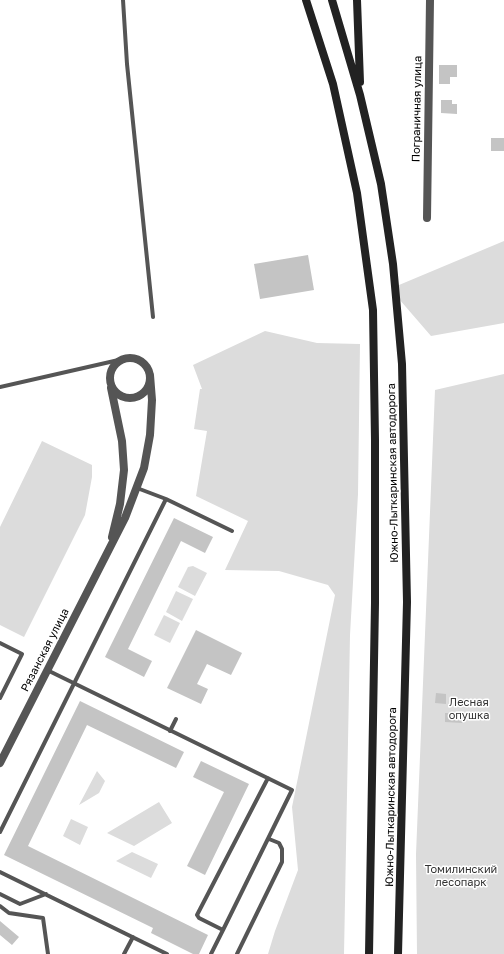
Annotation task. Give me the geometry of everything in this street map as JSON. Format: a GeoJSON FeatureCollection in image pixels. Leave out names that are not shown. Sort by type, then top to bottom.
{"type":"FeatureCollection","features":[{"type":"Feature","properties":{"kind":"main road","name":"Южно-Лыткаринская автодорога"},"geometry":{"type":"LineString","coordinates":[[306,0],[333,84],[357,193],[373,310],[375,603],[369,954]]}},
{"type":"Feature","properties":{"kind":"main road","name":"Южно-Лыткаринская автодорога"},"geometry":{"type":"LineString","coordinates":[[332,0],[360,95],[381,184],[393,264],[402,364],[407,602],[398,954]]}},
{"type":"Feature","properties":{"kind":"main road"},"geometry":{"type":"LineString","coordinates":[[357,0],[360,95]]}},
{"type":"Feature","properties":{"kind":"street","name":"Пограничная улица"},"geometry":{"type":"LineString","coordinates":[[427,218],[430,0]]}},
{"type":"Feature","properties":{"kind":"street"},"geometry":{"type":"LineString","coordinates":[[123,359],[137,359],[148,368],[150,375],[147,389],[138,397],[127,399],[121,397],[111,388],[109,374],[112,367],[123,359]]}},
{"type":"Feature","properties":{"kind":"street","name":"Рязанская улица"},"geometry":{"type":"LineString","coordinates":[[0,763],[125,518],[144,468],[150,435],[152,400],[150,375]]}},
{"type":"Feature","properties":{"kind":"street","name":"Рязанская улица"},"geometry":{"type":"LineString","coordinates":[[109,547],[120,504],[124,470],[122,441],[111,388]]}},
{"type":"Feature","properties":{"kind":"lane"},"geometry":{"type":"LineString","coordinates":[[123,0],[127,64],[153,317]]}},
{"type":"Feature","properties":{"kind":"lane"},"geometry":{"type":"LineString","coordinates":[[0,386],[123,359]]}},
{"type":"Feature","properties":{"kind":"lane"},"geometry":{"type":"LineString","coordinates":[[136,488],[166,499],[232,531]]}},
{"type":"Feature","properties":{"kind":"lane"},"geometry":{"type":"LineString","coordinates":[[0,832],[166,499]]}},
{"type":"Feature","properties":{"kind":"lane"},"geometry":{"type":"LineString","coordinates":[[0,643],[22,654],[0,698]]}},
{"type":"Feature","properties":{"kind":"lane"},"geometry":{"type":"LineString","coordinates":[[47,670],[292,790],[211,954]]}},
{"type":"Feature","properties":{"kind":"lane"},"geometry":{"type":"LineString","coordinates":[[170,731],[176,720]]}},
{"type":"Feature","properties":{"kind":"lane"},"geometry":{"type":"LineString","coordinates":[[222,930],[199,918],[197,915],[268,778]]}},
{"type":"Feature","properties":{"kind":"lane"},"geometry":{"type":"LineString","coordinates":[[237,954],[282,862],[282,850],[279,844],[269,838]]}},
{"type":"Feature","properties":{"kind":"lane"},"geometry":{"type":"LineString","coordinates":[[0,872],[167,954]]}},
{"type":"Feature","properties":{"kind":"lane"},"geometry":{"type":"LineString","coordinates":[[0,894],[20,904],[46,894]]}},
{"type":"Feature","properties":{"kind":"lane"},"geometry":{"type":"LineString","coordinates":[[20,904],[20,915]]}},
{"type":"Feature","properties":{"kind":"lane"},"geometry":{"type":"LineString","coordinates":[[0,906],[9,913],[43,918],[48,954]]}},
{"type":"Feature","properties":{"kind":"lane"},"geometry":{"type":"LineString","coordinates":[[124,954],[133,937]]}},
{"type":"Feature","properties":{"kind":"green space"},"geometry":{"type":"Polygon","coordinates":[[[504,241],[504,323],[431,336],[399,299],[399,285],[504,241]]]}},
{"type":"Feature","properties":{"kind":"green space"},"geometry":{"type":"Polygon","coordinates":[[[265,331],[317,343],[360,344],[358,494],[350,635],[344,954],[268,954],[298,870],[292,807],[335,595],[328,585],[279,571],[225,570],[248,521],[196,496],[207,431],[194,429],[200,389],[202,389],[193,365],[265,331]]]}},
{"type":"Feature","properties":{"kind":"green space","name":"Томилинский лесопарк"},"geometry":{"type":"Polygon","coordinates":[[[504,374],[504,954],[417,954],[416,854],[435,390],[504,374]]]}},
{"type":"Feature","properties":{"kind":"green space"},"geometry":{"type":"Polygon","coordinates":[[[42,441],[92,465],[92,477],[85,515],[24,637],[0,625],[0,527],[42,441]]]}},
{"type":"Feature","properties":{"kind":"green space"},"geometry":{"type":"Polygon","coordinates":[[[193,566],[207,573],[195,596],[178,587],[188,567],[193,566]]]}},
{"type":"Feature","properties":{"kind":"green space"},"geometry":{"type":"Polygon","coordinates":[[[176,591],[193,599],[182,621],[166,612],[176,591]]]}},
{"type":"Feature","properties":{"kind":"green space"},"geometry":{"type":"Polygon","coordinates":[[[164,615],[180,623],[170,643],[154,635],[164,615]]]}},
{"type":"Feature","properties":{"kind":"green space"},"geometry":{"type":"Polygon","coordinates":[[[97,771],[105,781],[99,793],[79,805],[97,771]]]}},
{"type":"Feature","properties":{"kind":"green space"},"geometry":{"type":"Polygon","coordinates":[[[159,802],[172,823],[134,846],[107,833],[159,802]]]}},
{"type":"Feature","properties":{"kind":"green space"},"geometry":{"type":"Polygon","coordinates":[[[71,819],[88,827],[80,845],[63,836],[71,819]]]}},
{"type":"Feature","properties":{"kind":"green space"},"geometry":{"type":"Polygon","coordinates":[[[132,852],[158,864],[151,878],[116,861],[132,852]]]}},
{"type":"Feature","properties":{"kind":"building"},"geometry":{"type":"Polygon","coordinates":[[[439,65],[457,65],[457,77],[450,77],[450,84],[439,84],[439,65]]]}},
{"type":"Feature","properties":{"kind":"building"},"geometry":{"type":"Polygon","coordinates":[[[441,100],[452,100],[452,104],[457,104],[457,114],[441,113],[441,100]]]}},
{"type":"Feature","properties":{"kind":"building"},"geometry":{"type":"Polygon","coordinates":[[[491,138],[504,138],[504,151],[491,151],[491,138]]]}},
{"type":"Feature","properties":{"kind":"building"},"geometry":{"type":"Polygon","coordinates":[[[308,255],[314,290],[260,299],[254,264],[308,255]]]}},
{"type":"Feature","properties":{"kind":"building"},"geometry":{"type":"Polygon","coordinates":[[[174,518],[213,537],[205,553],[181,541],[128,649],[152,661],[144,677],[105,657],[174,518]]]}},
{"type":"Feature","properties":{"kind":"building"},"geometry":{"type":"Polygon","coordinates":[[[196,630],[242,653],[231,675],[207,664],[197,684],[208,689],[201,704],[167,688],[196,630]]]}},
{"type":"Feature","properties":{"kind":"building"},"geometry":{"type":"Polygon","coordinates":[[[436,693],[446,694],[446,704],[435,703],[436,693]]]}},
{"type":"Feature","properties":{"kind":"building"},"geometry":{"type":"Polygon","coordinates":[[[80,701],[184,752],[176,768],[87,725],[28,846],[208,935],[199,954],[193,954],[151,933],[153,928],[4,855],[80,701]]]}},
{"type":"Feature","properties":{"kind":"building"},"geometry":{"type":"Polygon","coordinates":[[[445,713],[464,713],[463,723],[445,722],[445,713]]]}},
{"type":"Feature","properties":{"kind":"building"},"geometry":{"type":"Polygon","coordinates":[[[201,761],[249,784],[205,875],[187,866],[224,792],[193,777],[201,761]]]}},
{"type":"Feature","properties":{"kind":"building"},"geometry":{"type":"Polygon","coordinates":[[[0,921],[19,937],[12,945],[0,935],[0,921]]]}},
{"type":"Feature","properties":{"kind":"park label","name":"Лесная опушка"},"geometry":{"type":"Point","coordinates":[469,709]}}]}
